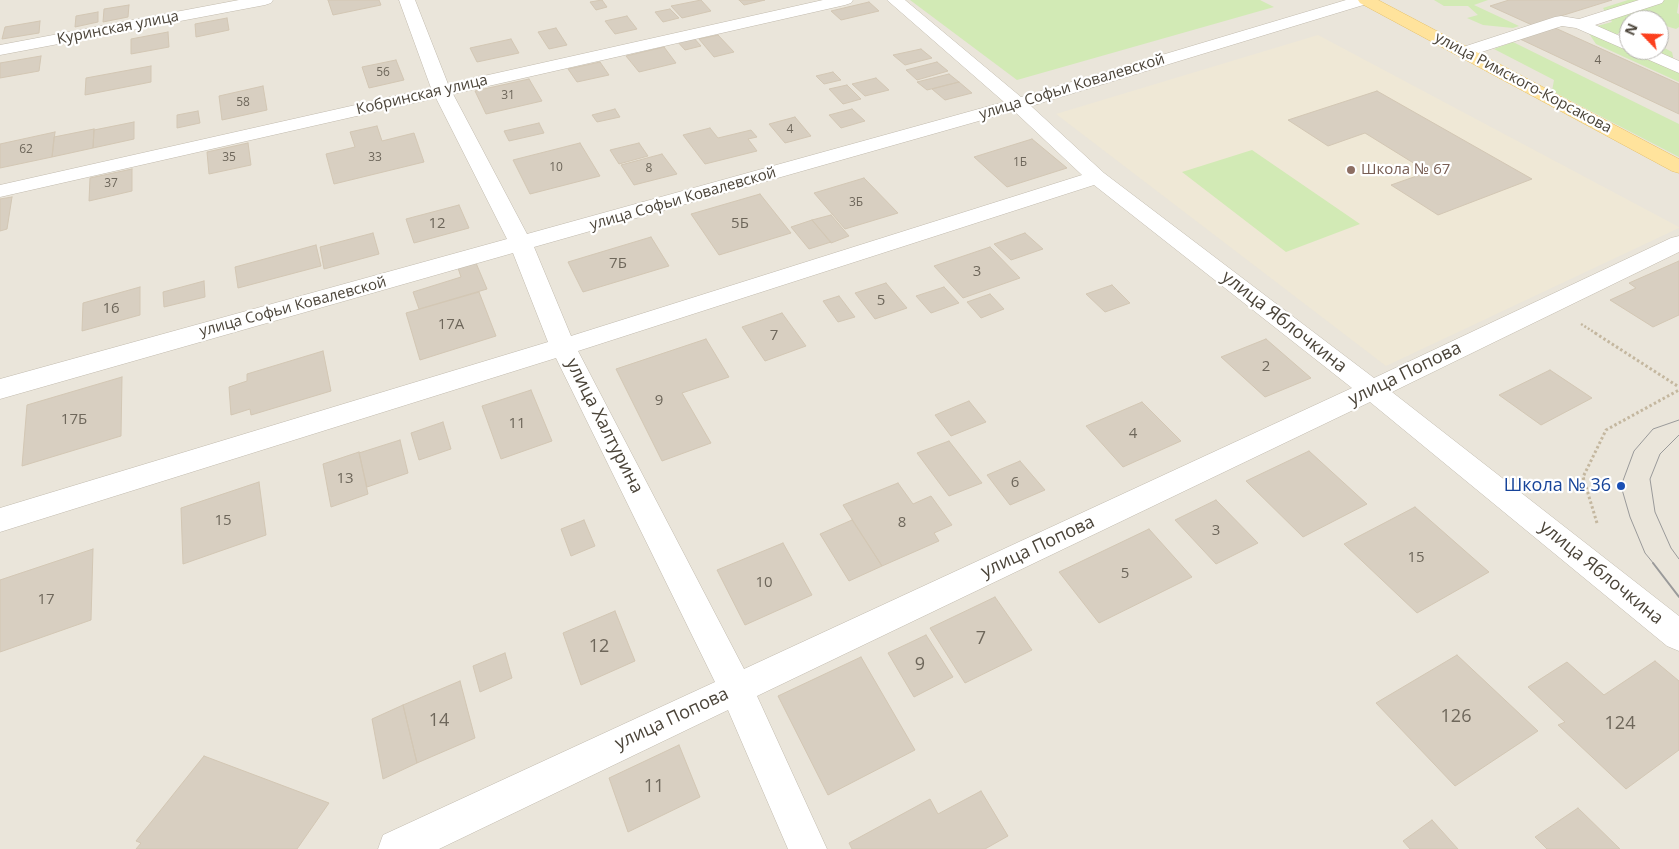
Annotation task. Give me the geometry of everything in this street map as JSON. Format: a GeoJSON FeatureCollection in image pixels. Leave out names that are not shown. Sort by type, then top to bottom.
{"type":"FeatureCollection","features":[{"type":"Feature","properties":{"kind":"main road","name":"улица Римского-Корсакова"},"geometry":{"type":"LineString","coordinates":[[1365,0],[1466,52],[1679,167]]}},
{"type":"Feature","properties":{"kind":"street","name":"Куринская улица"},"geometry":{"type":"LineString","coordinates":[[0,50],[265,0]]}},
{"type":"Feature","properties":{"kind":"street","name":"улица Халтурина"},"geometry":{"type":"LineString","coordinates":[[407,0],[441,90],[521,244],[564,347],[736,689],[808,849]]}},
{"type":"Feature","properties":{"kind":"street","name":"Кобринская улица"},"geometry":{"type":"LineString","coordinates":[[0,191],[845,0]]}},
{"type":"Feature","properties":{"kind":"street","name":"улица Яблочкина"},"geometry":{"type":"LineString","coordinates":[[895,0],[1018,104],[1097,178],[1372,390],[1679,636]]}},
{"type":"Feature","properties":{"kind":"street","name":"улица Софьи Ковалевской"},"geometry":{"type":"LineString","coordinates":[[0,389],[1018,104],[1059,90],[1365,0]]}},
{"type":"Feature","properties":{"kind":"street"},"geometry":{"type":"LineString","coordinates":[[1580,24],[1656,0]]}},
{"type":"Feature","properties":{"kind":"street"},"geometry":{"type":"LineString","coordinates":[[1466,52],[1561,21],[1580,24],[1619,42]]}},
{"type":"Feature","properties":{"kind":"street"},"geometry":{"type":"LineString","coordinates":[[1661,60],[1679,68]]}},
{"type":"Feature","properties":{"kind":"street"},"geometry":{"type":"LineString","coordinates":[[0,520],[564,347],[1097,178]]}},
{"type":"Feature","properties":{"kind":"street","name":"улица Попова"},"geometry":{"type":"LineString","coordinates":[[396,849],[1372,390],[1679,243]]}},
{"type":"Feature","properties":{"kind":"path"},"geometry":{"type":"LineString","coordinates":[[1551,304],[1679,389],[1606,430],[1583,477],[1615,584]]}},
{"type":"Feature","properties":{"kind":"shaded area"},"geometry":{"type":"Polygon","coordinates":[[[0,0],[1679,0],[1679,849],[0,849],[0,0]]]}},
{"type":"Feature","properties":{"kind":"shaded area","name":"Школа № 67"},"geometry":{"type":"Polygon","coordinates":[[[1318,35],[1679,228],[1386,366],[1056,114],[1318,35]]]}},
{"type":"Feature","properties":{"kind":"green space"},"geometry":{"type":"Polygon","coordinates":[[[910,0],[1260,0],[1274,7],[1017,80],[910,0]]]}},
{"type":"Feature","properties":{"kind":"green space"},"geometry":{"type":"Polygon","coordinates":[[[1434,0],[1488,0],[1474,5],[1519,26],[1513,28],[1483,25],[1467,18],[1478,15],[1468,6],[1444,6],[1434,0]]]}},
{"type":"Feature","properties":{"kind":"green space"},"geometry":{"type":"Polygon","coordinates":[[[1628,0],[1679,0],[1677,13],[1679,14],[1679,27],[1676,29],[1669,27],[1669,10],[1619,10],[1619,33],[1609,40],[1619,40],[1619,55],[1596,44],[1586,29],[1612,22],[1603,8],[1628,0]]]}},
{"type":"Feature","properties":{"kind":"green space"},"geometry":{"type":"Polygon","coordinates":[[[1513,42],[1679,124],[1679,157],[1552,91],[1554,80],[1494,49],[1513,42]]]}},
{"type":"Feature","properties":{"kind":"green space"},"geometry":{"type":"Polygon","coordinates":[[[1669,50],[1672,52],[1674,61],[1679,63],[1679,82],[1631,60],[1669,60],[1669,50]]]}},
{"type":"Feature","properties":{"kind":"green space"},"geometry":{"type":"Polygon","coordinates":[[[1252,150],[1360,224],[1286,252],[1182,172],[1252,150]]]}},
{"type":"Feature","properties":{"kind":"building"},"geometry":{"type":"Polygon","coordinates":[[[328,0],[379,0],[381,5],[333,15],[328,0]]]}},
{"type":"Feature","properties":{"kind":"building"},"geometry":{"type":"Polygon","coordinates":[[[602,0],[607,7],[596,10],[590,2],[602,0]]]}},
{"type":"Feature","properties":{"kind":"building"},"geometry":{"type":"Polygon","coordinates":[[[701,0],[711,11],[682,18],[671,6],[701,0]]]}},
{"type":"Feature","properties":{"kind":"building"},"geometry":{"type":"Polygon","coordinates":[[[739,0],[765,0],[744,5],[739,0]]]}},
{"type":"Feature","properties":{"kind":"building"},"geometry":{"type":"Polygon","coordinates":[[[1509,0],[1612,0],[1532,25],[1490,6],[1509,0]]]}},
{"type":"Feature","properties":{"kind":"building"},"geometry":{"type":"Polygon","coordinates":[[[869,2],[879,11],[841,20],[831,11],[869,2]]]}},
{"type":"Feature","properties":{"kind":"building"},"geometry":{"type":"Polygon","coordinates":[[[129,5],[128,17],[103,22],[104,9],[129,5]]]}},
{"type":"Feature","properties":{"kind":"building"},"geometry":{"type":"Polygon","coordinates":[[[670,9],[679,18],[663,22],[655,12],[670,9]]]}},
{"type":"Feature","properties":{"kind":"building"},"geometry":{"type":"Polygon","coordinates":[[[98,12],[98,22],[75,27],[76,16],[98,12]]]}},
{"type":"Feature","properties":{"kind":"building"},"geometry":{"type":"Polygon","coordinates":[[[627,16],[637,29],[615,34],[605,21],[627,16]]]}},
{"type":"Feature","properties":{"kind":"building"},"geometry":{"type":"Polygon","coordinates":[[[227,18],[229,30],[196,37],[195,24],[227,18]]]}},
{"type":"Feature","properties":{"kind":"building"},"geometry":{"type":"Polygon","coordinates":[[[40,21],[39,33],[2,39],[5,27],[40,21]]]}},
{"type":"Feature","properties":{"kind":"building"},"geometry":{"type":"Polygon","coordinates":[[[1542,22],[1619,57],[1619,60],[1626,60],[1679,84],[1679,114],[1520,39],[1542,22]]]}},
{"type":"Feature","properties":{"kind":"building"},"geometry":{"type":"Polygon","coordinates":[[[556,28],[567,45],[549,49],[538,32],[556,28]]]}},
{"type":"Feature","properties":{"kind":"building"},"geometry":{"type":"Polygon","coordinates":[[[168,32],[169,47],[131,54],[131,39],[168,32]]]}},
{"type":"Feature","properties":{"kind":"building"},"geometry":{"type":"Polygon","coordinates":[[[718,35],[734,52],[714,57],[699,39],[718,35]]]}},
{"type":"Feature","properties":{"kind":"building"},"geometry":{"type":"Polygon","coordinates":[[[692,36],[701,46],[685,50],[676,40],[692,36]]]}},
{"type":"Feature","properties":{"kind":"building"},"geometry":{"type":"Polygon","coordinates":[[[511,39],[519,53],[477,62],[470,48],[511,39]]]}},
{"type":"Feature","properties":{"kind":"building"},"geometry":{"type":"Polygon","coordinates":[[[664,47],[676,63],[639,72],[626,56],[664,47]]]}},
{"type":"Feature","properties":{"kind":"building"},"geometry":{"type":"Polygon","coordinates":[[[921,49],[932,58],[905,65],[893,55],[921,49]]]}},
{"type":"Feature","properties":{"kind":"building"},"geometry":{"type":"Polygon","coordinates":[[[41,56],[39,71],[0,78],[0,63],[41,56]]]}},
{"type":"Feature","properties":{"kind":"building"},"geometry":{"type":"Polygon","coordinates":[[[396,60],[404,80],[369,88],[362,67],[396,60]]]}},
{"type":"Feature","properties":{"kind":"building"},"geometry":{"type":"Polygon","coordinates":[[[600,62],[609,75],[577,82],[568,69],[600,62]]]}},
{"type":"Feature","properties":{"kind":"building"},"geometry":{"type":"Polygon","coordinates":[[[937,62],[948,71],[917,80],[906,70],[937,62]]]}},
{"type":"Feature","properties":{"kind":"building"},"geometry":{"type":"Polygon","coordinates":[[[151,66],[151,82],[85,95],[86,78],[151,66]]]}},
{"type":"Feature","properties":{"kind":"building"},"geometry":{"type":"Polygon","coordinates":[[[833,72],[841,80],[824,84],[816,76],[833,72]]]}},
{"type":"Feature","properties":{"kind":"building"},"geometry":{"type":"Polygon","coordinates":[[[949,74],[959,82],[927,90],[917,82],[949,74]]]}},
{"type":"Feature","properties":{"kind":"building"},"geometry":{"type":"Polygon","coordinates":[[[876,78],[889,90],[865,96],[852,84],[876,78]]]}},
{"type":"Feature","properties":{"kind":"building"},"geometry":{"type":"Polygon","coordinates":[[[529,79],[542,101],[486,114],[475,91],[529,79]]]}},
{"type":"Feature","properties":{"kind":"building"},"geometry":{"type":"Polygon","coordinates":[[[959,82],[972,93],[945,100],[932,89],[959,82]]]}},
{"type":"Feature","properties":{"kind":"building"},"geometry":{"type":"Polygon","coordinates":[[[847,85],[861,99],[843,104],[829,89],[847,85]]]}},
{"type":"Feature","properties":{"kind":"building"},"geometry":{"type":"Polygon","coordinates":[[[263,86],[267,110],[222,120],[219,96],[263,86]]]}},
{"type":"Feature","properties":{"kind":"building"},"geometry":{"type":"Polygon","coordinates":[[[1377,91],[1532,179],[1438,215],[1391,185],[1428,172],[1365,133],[1328,146],[1288,120],[1377,91]]]}},
{"type":"Feature","properties":{"kind":"building"},"geometry":{"type":"Polygon","coordinates":[[[615,109],[620,117],[597,122],[592,115],[615,109]]]}},
{"type":"Feature","properties":{"kind":"building"},"geometry":{"type":"Polygon","coordinates":[[[852,109],[865,121],[841,128],[829,115],[852,109]]]}},
{"type":"Feature","properties":{"kind":"building"},"geometry":{"type":"Polygon","coordinates":[[[198,111],[200,123],[177,128],[177,115],[198,111]]]}},
{"type":"Feature","properties":{"kind":"building"},"geometry":{"type":"Polygon","coordinates":[[[795,117],[811,136],[785,143],[769,124],[795,117]]]}},
{"type":"Feature","properties":{"kind":"building"},"geometry":{"type":"Polygon","coordinates":[[[134,122],[134,139],[93,148],[94,130],[134,122]]]}},
{"type":"Feature","properties":{"kind":"building"},"geometry":{"type":"Polygon","coordinates":[[[539,123],[544,133],[509,141],[504,131],[539,123]]]}},
{"type":"Feature","properties":{"kind":"building"},"geometry":{"type":"Polygon","coordinates":[[[377,126],[382,141],[414,133],[424,162],[334,184],[326,154],[355,147],[350,132],[377,126]]]}},
{"type":"Feature","properties":{"kind":"building"},"geometry":{"type":"Polygon","coordinates":[[[710,128],[718,138],[751,130],[757,137],[748,139],[757,151],[705,164],[683,135],[710,128]]]}},
{"type":"Feature","properties":{"kind":"building"},"geometry":{"type":"Polygon","coordinates":[[[94,129],[93,148],[52,157],[54,137],[94,129]]]}},
{"type":"Feature","properties":{"kind":"building"},"geometry":{"type":"Polygon","coordinates":[[[55,132],[52,157],[0,168],[0,144],[55,132]]]}},
{"type":"Feature","properties":{"kind":"building"},"geometry":{"type":"Polygon","coordinates":[[[1032,139],[1067,168],[1007,187],[974,157],[1032,139]]]}},
{"type":"Feature","properties":{"kind":"building"},"geometry":{"type":"Polygon","coordinates":[[[248,143],[251,165],[209,174],[207,152],[248,143]]]}},
{"type":"Feature","properties":{"kind":"building"},"geometry":{"type":"Polygon","coordinates":[[[580,143],[600,176],[530,194],[513,160],[580,143]]]}},
{"type":"Feature","properties":{"kind":"building"},"geometry":{"type":"Polygon","coordinates":[[[639,143],[648,156],[619,164],[610,150],[639,143]]]}},
{"type":"Feature","properties":{"kind":"building"},"geometry":{"type":"Polygon","coordinates":[[[662,154],[677,174],[634,185],[621,165],[662,154]]]}},
{"type":"Feature","properties":{"kind":"building"},"geometry":{"type":"Polygon","coordinates":[[[132,169],[132,191],[89,201],[90,178],[132,169]]]}},
{"type":"Feature","properties":{"kind":"building"},"geometry":{"type":"Polygon","coordinates":[[[864,178],[898,213],[845,229],[814,193],[864,178]]]}},
{"type":"Feature","properties":{"kind":"building"},"geometry":{"type":"Polygon","coordinates":[[[760,194],[791,233],[719,255],[691,214],[760,194]]]}},
{"type":"Feature","properties":{"kind":"building"},"geometry":{"type":"Polygon","coordinates":[[[12,197],[7,229],[0,231],[0,199],[12,197]]]}},
{"type":"Feature","properties":{"kind":"building"},"geometry":{"type":"Polygon","coordinates":[[[459,205],[469,228],[414,243],[406,219],[459,205]]]}},
{"type":"Feature","properties":{"kind":"building"},"geometry":{"type":"Polygon","coordinates":[[[831,215],[849,236],[831,243],[812,220],[831,215]]]}},
{"type":"Feature","properties":{"kind":"building"},"geometry":{"type":"Polygon","coordinates":[[[812,220],[831,242],[809,249],[791,227],[812,220]]]}},
{"type":"Feature","properties":{"kind":"building"},"geometry":{"type":"Polygon","coordinates":[[[373,233],[379,254],[324,269],[320,247],[373,233]]]}},
{"type":"Feature","properties":{"kind":"building"},"geometry":{"type":"Polygon","coordinates":[[[1025,233],[1043,249],[1011,260],[994,244],[1025,233]]]}},
{"type":"Feature","properties":{"kind":"building"},"geometry":{"type":"Polygon","coordinates":[[[651,237],[669,266],[583,292],[568,262],[651,237]]]}},
{"type":"Feature","properties":{"kind":"building"},"geometry":{"type":"Polygon","coordinates":[[[316,245],[321,266],[238,288],[235,267],[316,245]]]}},
{"type":"Feature","properties":{"kind":"building"},"geometry":{"type":"Polygon","coordinates":[[[990,247],[1020,278],[963,298],[934,266],[990,247]]]}},
{"type":"Feature","properties":{"kind":"building"},"geometry":{"type":"Polygon","coordinates":[[[1679,261],[1679,315],[1653,327],[1610,300],[1636,288],[1629,283],[1679,261]]]}},
{"type":"Feature","properties":{"kind":"building"},"geometry":{"type":"Polygon","coordinates":[[[476,263],[487,289],[419,309],[413,292],[461,277],[458,268],[476,263]]]}},
{"type":"Feature","properties":{"kind":"building"},"geometry":{"type":"Polygon","coordinates":[[[204,281],[205,297],[164,307],[163,292],[204,281]]]}},
{"type":"Feature","properties":{"kind":"building"},"geometry":{"type":"Polygon","coordinates":[[[886,283],[907,308],[875,319],[855,293],[886,283]]]}},
{"type":"Feature","properties":{"kind":"building"},"geometry":{"type":"Polygon","coordinates":[[[1112,285],[1130,303],[1105,312],[1086,294],[1112,285]]]}},
{"type":"Feature","properties":{"kind":"building"},"geometry":{"type":"Polygon","coordinates":[[[140,287],[140,315],[82,331],[83,303],[140,287]]]}},
{"type":"Feature","properties":{"kind":"building"},"geometry":{"type":"Polygon","coordinates":[[[944,287],[959,303],[931,313],[916,296],[944,287]]]}},
{"type":"Feature","properties":{"kind":"building"},"geometry":{"type":"Polygon","coordinates":[[[479,292],[496,336],[420,360],[406,313],[479,292]]]}},
{"type":"Feature","properties":{"kind":"building"},"geometry":{"type":"Polygon","coordinates":[[[990,294],[1004,309],[981,318],[967,302],[990,294]]]}},
{"type":"Feature","properties":{"kind":"building"},"geometry":{"type":"Polygon","coordinates":[[[839,296],[855,317],[838,322],[823,301],[839,296]]]}},
{"type":"Feature","properties":{"kind":"building"},"geometry":{"type":"Polygon","coordinates":[[[782,313],[806,346],[765,361],[742,327],[782,313]]]}},
{"type":"Feature","properties":{"kind":"building"},"geometry":{"type":"Polygon","coordinates":[[[706,339],[729,377],[682,393],[711,443],[662,461],[616,369],[706,339]]]}},
{"type":"Feature","properties":{"kind":"building"},"geometry":{"type":"Polygon","coordinates":[[[1266,339],[1311,378],[1265,397],[1221,357],[1266,339]]]}},
{"type":"Feature","properties":{"kind":"building"},"geometry":{"type":"Polygon","coordinates":[[[323,351],[331,391],[251,415],[250,409],[231,415],[229,387],[247,381],[247,374],[323,351]]]}},
{"type":"Feature","properties":{"kind":"building"},"geometry":{"type":"Polygon","coordinates":[[[1550,370],[1592,398],[1541,425],[1499,395],[1550,370]]]}},
{"type":"Feature","properties":{"kind":"building"},"geometry":{"type":"Polygon","coordinates":[[[122,377],[121,436],[22,466],[27,405],[122,377]]]}},
{"type":"Feature","properties":{"kind":"building"},"geometry":{"type":"Polygon","coordinates":[[[531,390],[552,441],[501,459],[482,406],[531,390]]]}},
{"type":"Feature","properties":{"kind":"building"},"geometry":{"type":"Polygon","coordinates":[[[969,401],[986,422],[951,436],[935,415],[969,401]]]}},
{"type":"Feature","properties":{"kind":"building"},"geometry":{"type":"Polygon","coordinates":[[[1142,402],[1181,441],[1123,467],[1086,426],[1142,402]]]}},
{"type":"Feature","properties":{"kind":"building"},"geometry":{"type":"Polygon","coordinates":[[[443,422],[451,449],[419,460],[411,433],[443,422]]]}},
{"type":"Feature","properties":{"kind":"building"},"geometry":{"type":"Polygon","coordinates":[[[400,440],[408,473],[367,487],[359,453],[400,440]]]}},
{"type":"Feature","properties":{"kind":"building"},"geometry":{"type":"Polygon","coordinates":[[[949,441],[982,483],[949,496],[917,453],[949,441]]]}},
{"type":"Feature","properties":{"kind":"building"},"geometry":{"type":"Polygon","coordinates":[[[1309,451],[1367,504],[1303,537],[1246,481],[1309,451]]]}},
{"type":"Feature","properties":{"kind":"building"},"geometry":{"type":"Polygon","coordinates":[[[359,452],[368,494],[331,507],[323,464],[359,452]]]}},
{"type":"Feature","properties":{"kind":"building"},"geometry":{"type":"Polygon","coordinates":[[[1020,461],[1045,490],[1010,505],[987,475],[1020,461]]]}},
{"type":"Feature","properties":{"kind":"building"},"geometry":{"type":"Polygon","coordinates":[[[259,482],[266,535],[183,564],[181,508],[259,482]]]}},
{"type":"Feature","properties":{"kind":"building"},"geometry":{"type":"Polygon","coordinates":[[[898,483],[913,504],[931,496],[952,525],[934,533],[939,541],[882,566],[843,505],[898,483]]]}},
{"type":"Feature","properties":{"kind":"building"},"geometry":{"type":"Polygon","coordinates":[[[1216,500],[1258,543],[1216,564],[1175,520],[1216,500]]]}},
{"type":"Feature","properties":{"kind":"building"},"geometry":{"type":"Polygon","coordinates":[[[1415,507],[1489,572],[1417,613],[1344,544],[1415,507]]]}},
{"type":"Feature","properties":{"kind":"building"},"geometry":{"type":"Polygon","coordinates":[[[584,520],[595,546],[571,556],[561,529],[584,520]]]}},
{"type":"Feature","properties":{"kind":"building"},"geometry":{"type":"Polygon","coordinates":[[[852,520],[882,566],[849,581],[820,534],[852,520]]]}},
{"type":"Feature","properties":{"kind":"building"},"geometry":{"type":"Polygon","coordinates":[[[1149,529],[1192,577],[1099,623],[1059,572],[1149,529]]]}},
{"type":"Feature","properties":{"kind":"building"},"geometry":{"type":"Polygon","coordinates":[[[783,543],[812,595],[745,625],[717,570],[783,543]]]}},
{"type":"Feature","properties":{"kind":"building"},"geometry":{"type":"Polygon","coordinates":[[[93,549],[91,620],[0,652],[0,580],[93,549]]]}},
{"type":"Feature","properties":{"kind":"building"},"geometry":{"type":"Polygon","coordinates":[[[995,597],[1032,650],[965,683],[930,628],[995,597]]]}},
{"type":"Feature","properties":{"kind":"building"},"geometry":{"type":"Polygon","coordinates":[[[615,611],[635,661],[581,685],[563,633],[615,611]]]}},
{"type":"Feature","properties":{"kind":"building"},"geometry":{"type":"Polygon","coordinates":[[[926,635],[953,677],[914,697],[888,653],[926,635]]]}},
{"type":"Feature","properties":{"kind":"building"},"geometry":{"type":"Polygon","coordinates":[[[505,653],[512,678],[480,692],[473,666],[505,653]]]}},
{"type":"Feature","properties":{"kind":"building"},"geometry":{"type":"Polygon","coordinates":[[[1457,655],[1538,731],[1455,786],[1376,703],[1457,655]]]}},
{"type":"Feature","properties":{"kind":"building"},"geometry":{"type":"Polygon","coordinates":[[[861,657],[915,750],[828,795],[778,696],[861,657]]]}},
{"type":"Feature","properties":{"kind":"building"},"geometry":{"type":"Polygon","coordinates":[[[1655,661],[1679,681],[1679,750],[1626,789],[1558,725],[1565,722],[1528,687],[1567,662],[1604,695],[1655,661]]]}},
{"type":"Feature","properties":{"kind":"building"},"geometry":{"type":"Polygon","coordinates":[[[460,681],[475,738],[417,763],[403,705],[460,681]]]}},
{"type":"Feature","properties":{"kind":"building"},"geometry":{"type":"Polygon","coordinates":[[[403,705],[417,763],[383,779],[372,719],[403,705]]]}},
{"type":"Feature","properties":{"kind":"building"},"geometry":{"type":"Polygon","coordinates":[[[679,745],[700,797],[628,832],[609,778],[679,745]]]}},
{"type":"Feature","properties":{"kind":"building"},"geometry":{"type":"Polygon","coordinates":[[[204,756],[329,803],[297,849],[136,849],[141,843],[136,841],[204,756]]]}},
{"type":"Feature","properties":{"kind":"building"},"geometry":{"type":"Polygon","coordinates":[[[981,791],[1008,836],[985,849],[852,849],[849,843],[930,799],[938,814],[981,791]]]}},
{"type":"Feature","properties":{"kind":"building"},"geometry":{"type":"Polygon","coordinates":[[[1578,808],[1620,849],[1547,849],[1535,837],[1578,808]]]}},
{"type":"Feature","properties":{"kind":"building"},"geometry":{"type":"Polygon","coordinates":[[[1432,820],[1458,849],[1410,849],[1403,841],[1432,820]]]}},
{"type":"Feature","properties":{"kind":"tram line"},"geometry":{"type":"LineString","coordinates":[[1654,564],[1645,553],[1630,517],[1621,486],[1634,451],[1653,429],[1679,420]]}},
{"type":"Feature","properties":{"kind":"tram line"},"geometry":{"type":"LineString","coordinates":[[1679,435],[1660,454],[1650,479],[1655,512],[1671,548],[1679,559]]}},
{"type":"Feature","properties":{"kind":"tram line"},"geometry":{"type":"LineString","coordinates":[[1653,563],[1679,597]]}},
{"type":"Feature","properties":{"kind":"place","name":"Школа № 67"},"geometry":{"type":"Point","coordinates":[1351,170]}},
{"type":"Feature","properties":{"kind":"place","name":"Школа № 36"},"geometry":{"type":"Point","coordinates":[1621,486]}}]}
